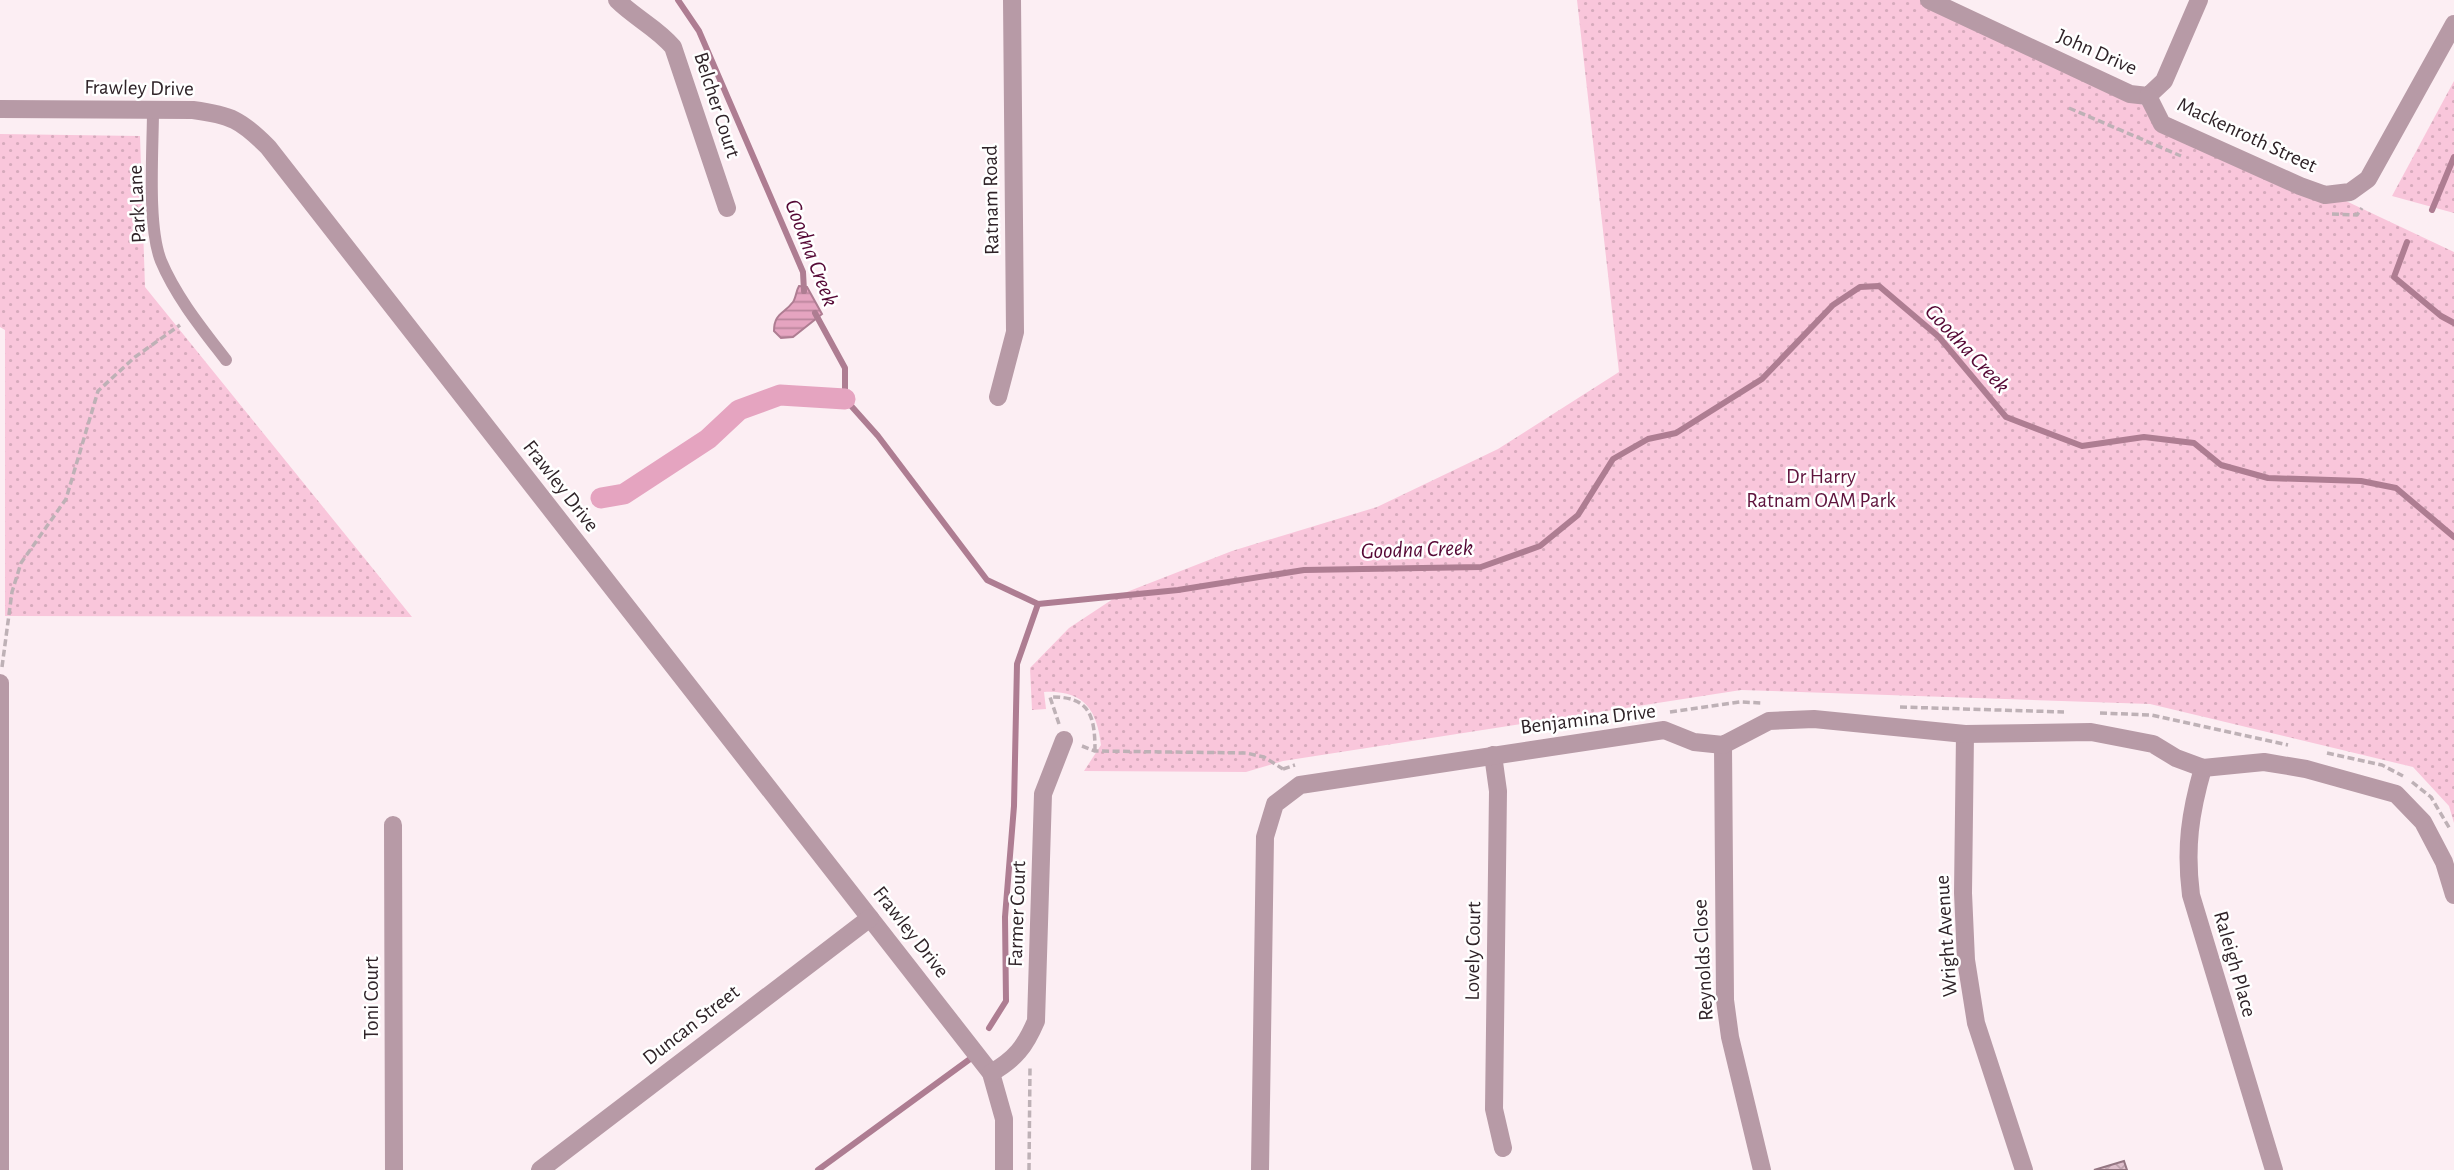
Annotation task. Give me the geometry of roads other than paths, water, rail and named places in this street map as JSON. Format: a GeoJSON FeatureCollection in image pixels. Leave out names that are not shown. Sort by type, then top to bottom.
{"type":"FeatureCollection","features":[{"type":"Feature","properties":{"kind":"street","name":"Belcher Court"},"geometry":{"type":"LineString","coordinates":[[618,0],[673,47],[727,208]]}},
{"type":"Feature","properties":{"kind":"street","name":"Ratnam Road"},"geometry":{"type":"LineString","coordinates":[[998,397],[1016,332],[1012,0]]}},
{"type":"Feature","properties":{"kind":"street","name":"John Drive"},"geometry":{"type":"LineString","coordinates":[[1939,2],[2130,94],[2148,96],[2164,81],[2199,0]]}},
{"type":"Feature","properties":{"kind":"street","name":"Mackenroth Street"},"geometry":{"type":"LineString","coordinates":[[2148,96],[2162,124],[2300,186],[2325,195],[2350,192],[2368,179],[2454,24]]}},
{"type":"Feature","properties":{"kind":"street","name":"Frawley Drive"},"geometry":{"type":"LineString","coordinates":[[0,109],[216,113],[244,123],[268,147],[991,1073]]}},
{"type":"Feature","properties":{"kind":"street"},"geometry":{"type":"LineString","coordinates":[[0,683],[0,1170]]}},
{"type":"Feature","properties":{"kind":"street"},"geometry":{"type":"LineString","coordinates":[[1723,745],[1769,721],[1814,719],[1965,734],[2091,732],[2153,744],[2176,758],[2203,768],[2264,762],[2306,769],[2396,794],[2423,822],[2444,862],[2454,895]]}},
{"type":"Feature","properties":{"kind":"street","name":"Benjamina Drive"},"geometry":{"type":"LineString","coordinates":[[1260,1170],[1265,837],[1275,804],[1300,785],[1664,730],[1694,742],[1723,745]]}},
{"type":"Feature","properties":{"kind":"street","name":"Wright Avenue"},"geometry":{"type":"LineString","coordinates":[[1965,734],[1963,893],[1966,960],[1976,1023],[2024,1170]]}},
{"type":"Feature","properties":{"kind":"street","name":"Farmer Court"},"geometry":{"type":"LineString","coordinates":[[991,1073],[1014,1059],[1026,1044],[1036,1021],[1043,794],[1064,740]]}},
{"type":"Feature","properties":{"kind":"street","name":"Reynolds Close"},"geometry":{"type":"LineString","coordinates":[[1723,745],[1725,1000],[1730,1037],[1762,1170]]}},
{"type":"Feature","properties":{"kind":"street","name":"Lovely Court"},"geometry":{"type":"LineString","coordinates":[[1493,755],[1498,792],[1494,1110],[1503,1148]]}},
{"type":"Feature","properties":{"kind":"street","name":"Raleigh Place"},"geometry":{"type":"LineString","coordinates":[[2203,768],[2193,803],[2186,855],[2191,895],[2274,1170]]}},
{"type":"Feature","properties":{"kind":"street","name":"Toni Court"},"geometry":{"type":"LineString","coordinates":[[393,825],[394,1170]]}},
{"type":"Feature","properties":{"kind":"street","name":"Duncan Street"},"geometry":{"type":"LineString","coordinates":[[540,1170],[870,918]]}},
{"type":"Feature","properties":{"kind":"street"},"geometry":{"type":"LineString","coordinates":[[991,1073],[1004,1119],[1004,1170]]}},
{"type":"Feature","properties":{"kind":"lane","name":"Park Lane"},"geometry":{"type":"LineString","coordinates":[[153,110],[154,217],[160,260],[192,316],[226,360]]}},
{"type":"Feature","properties":{"kind":"waterway","name":"Goodna Creek"},"geometry":{"type":"LineString","coordinates":[[678,0],[699,31],[803,272],[804,291]]}},
{"type":"Feature","properties":{"kind":"waterway"},"geometry":{"type":"LineString","coordinates":[[2432,210],[2454,157]]}},
{"type":"Feature","properties":{"kind":"waterway"},"geometry":{"type":"LineString","coordinates":[[2407,242],[2394,277],[2441,316],[2454,323]]}},
{"type":"Feature","properties":{"kind":"waterway","name":"Goodna Creek"},"geometry":{"type":"LineString","coordinates":[[815,313],[845,368],[845,399],[878,436],[987,580],[1038,604],[1178,590],[1304,570],[1481,567],[1540,546],[1578,515],[1613,459],[1648,439],[1676,433],[1762,379],[1833,305],[1860,287],[1879,286],[1939,337],[2006,417],[2082,446],[2144,437],[2194,443],[2221,465],[2268,478],[2361,481],[2396,488],[2454,537]]}},
{"type":"Feature","properties":{"kind":"waterway"},"geometry":{"type":"LineString","coordinates":[[601,498],[624,494],[708,439],[739,410],[780,395],[845,399]]}},
{"type":"Feature","properties":{"kind":"waterway"},"geometry":{"type":"LineString","coordinates":[[989,1028],[1006,1001],[1005,917],[1014,806],[1017,664],[1038,604]]}},
{"type":"Feature","properties":{"kind":"waterway"},"geometry":{"type":"LineString","coordinates":[[818,1170],[970,1059]]}},
{"type":"Feature","properties":{"kind":"park label","name":"Dr Harry Ratnam OAM Park"},"geometry":{"type":"Point","coordinates":[1821,488]}}]}
